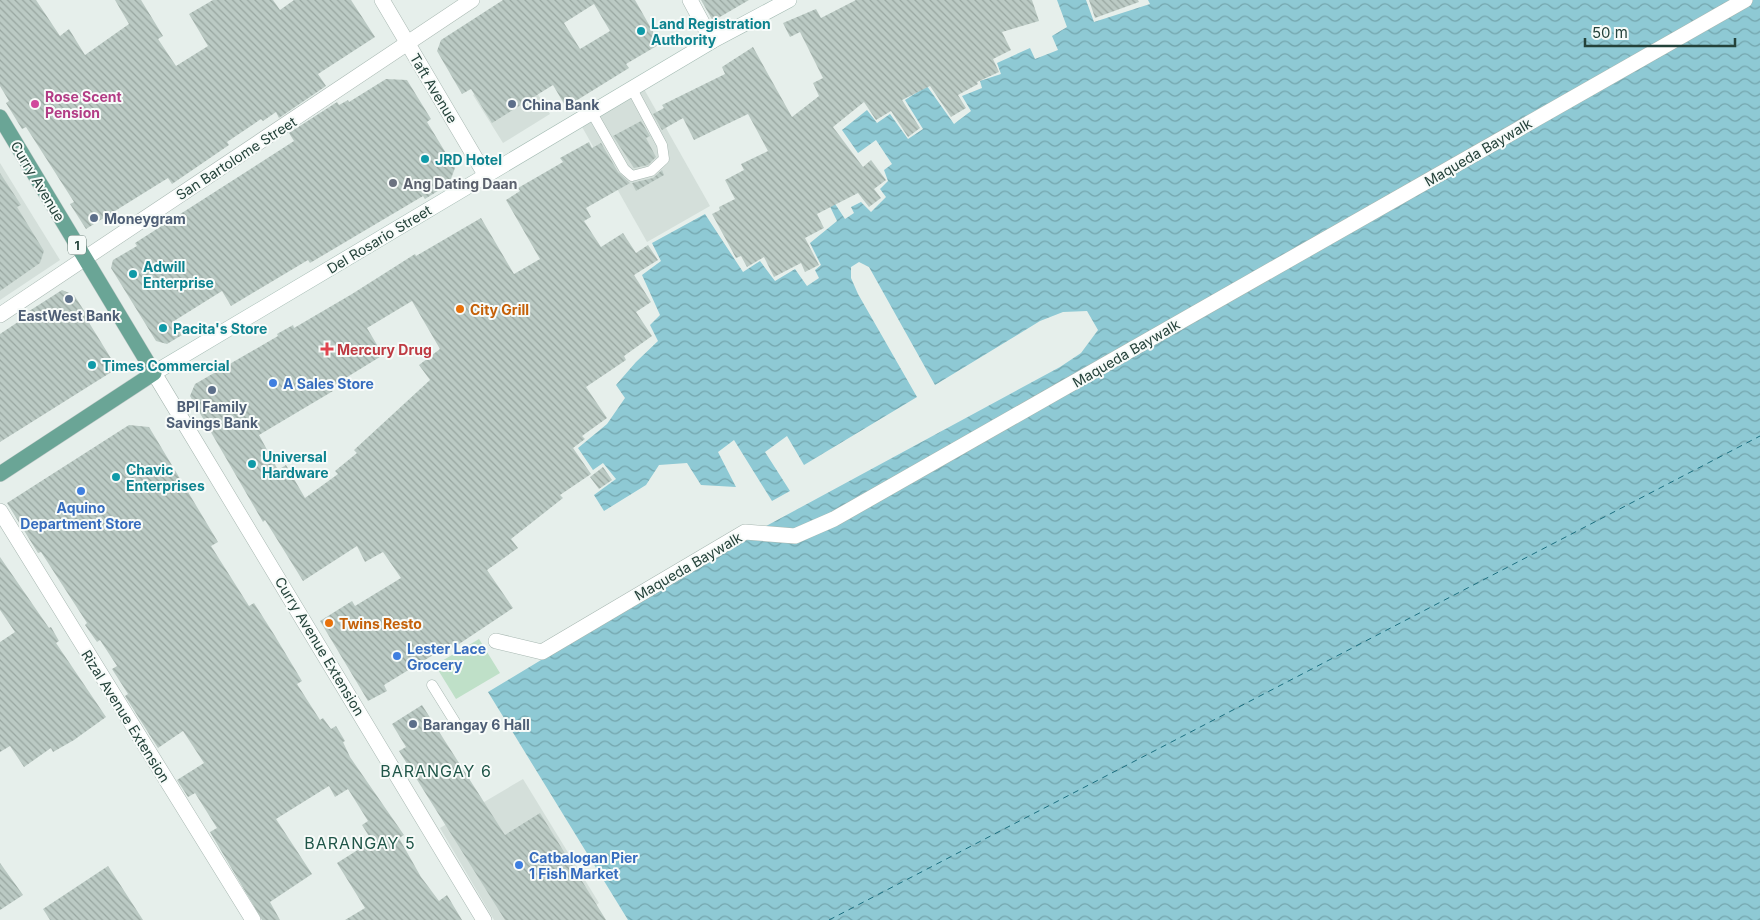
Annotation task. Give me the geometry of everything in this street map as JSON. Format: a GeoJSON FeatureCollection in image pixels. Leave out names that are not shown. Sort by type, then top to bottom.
{"type":"FeatureCollection","features":[{"type":"Feature","properties":{"kind":"main road","name":"Curry Avenue"},"geometry":{"type":"LineString","coordinates":[[0,117],[154,373]]}},
{"type":"Feature","properties":{"kind":"main road","name":"Del Rosario Street"},"geometry":{"type":"LineString","coordinates":[[0,474],[154,373]]}},
{"type":"Feature","properties":{"kind":"street","name":"Taft Avenue"},"geometry":{"type":"LineString","coordinates":[[382,0],[486,176]]}},
{"type":"Feature","properties":{"kind":"street","name":"San Bartolome Street"},"geometry":{"type":"LineString","coordinates":[[0,315],[472,0]]}},
{"type":"Feature","properties":{"kind":"street"},"geometry":{"type":"LineString","coordinates":[[690,0],[712,41]]}},
{"type":"Feature","properties":{"kind":"street","name":"Del Rosario Street"},"geometry":{"type":"LineString","coordinates":[[154,373],[712,41],[790,0]]}},
{"type":"Feature","properties":{"kind":"street","name":"Maqueda Baywalk"},"geometry":{"type":"LineString","coordinates":[[496,641],[542,652],[745,532],[795,536],[834,519],[1745,0]]}},
{"type":"Feature","properties":{"kind":"street","name":"Curry Avenue Extension"},"geometry":{"type":"LineString","coordinates":[[154,373],[484,920]]}},
{"type":"Feature","properties":{"kind":"street","name":"Rizal Avenue Extension"},"geometry":{"type":"LineString","coordinates":[[0,511],[253,920]]}},
{"type":"Feature","properties":{"kind":"lane"},"geometry":{"type":"LineString","coordinates":[[592,113],[624,168],[632,176],[651,171],[664,159],[662,145],[632,89]]}},
{"type":"Feature","properties":{"kind":"lane"},"geometry":{"type":"LineString","coordinates":[[432,685],[455,722]]}},
{"type":"Feature","properties":{"kind":"shaded area","name":"China Bank"},"geometry":{"type":"Polygon","coordinates":[[[520,65],[550,114],[503,143],[473,95],[520,65]]]}},
{"type":"Feature","properties":{"kind":"shaded area"},"geometry":{"type":"Polygon","coordinates":[[[644,89],[710,206],[647,242],[581,125],[644,89]]]}},
{"type":"Feature","properties":{"kind":"shaded area"},"geometry":{"type":"Polygon","coordinates":[[[0,163],[60,260],[0,300],[0,163]]]}},
{"type":"Feature","properties":{"kind":"shaded area","name":"Catbalogan Pier 1 Fish Market"},"geometry":{"type":"Polygon","coordinates":[[[523,779],[599,903],[573,920],[494,920],[440,828],[523,779]]]}},
{"type":"Feature","properties":{"kind":"green space"},"geometry":{"type":"Polygon","coordinates":[[[479,639],[500,673],[456,699],[435,665],[479,639]]]}},
{"type":"Feature","properties":{"kind":"water"},"geometry":{"type":"Polygon","coordinates":[[[1057,0],[1086,0],[1094,22],[1150,4],[1148,0],[1760,0],[1760,920],[628,920],[488,692],[733,544],[1060,367],[1081,353],[1098,330],[1087,311],[1063,312],[1040,321],[935,385],[869,267],[859,262],[851,267],[851,278],[858,294],[917,397],[804,465],[787,436],[765,452],[790,491],[772,501],[734,440],[718,452],[736,487],[701,485],[687,463],[659,465],[646,485],[604,511],[594,495],[616,479],[603,463],[593,470],[578,448],[607,424],[625,398],[616,385],[658,341],[650,325],[660,315],[642,275],[661,261],[652,243],[705,214],[743,272],[760,261],[775,281],[795,269],[807,286],[819,278],[815,270],[821,265],[810,243],[837,221],[823,192],[826,190],[845,219],[854,213],[851,207],[861,202],[871,212],[886,197],[880,189],[888,181],[884,170],[892,164],[876,140],[858,153],[842,130],[867,110],[877,123],[890,114],[908,139],[923,129],[905,100],[927,86],[954,124],[971,111],[962,96],[982,88],[980,81],[1001,74],[997,63],[1030,48],[1035,59],[1058,50],[1052,36],[1067,27],[1057,0]]]}},
{"type":"Feature","properties":{"kind":"building"},"geometry":{"type":"Polygon","coordinates":[[[0,0],[36,0],[60,36],[69,29],[85,55],[129,24],[115,0],[141,0],[163,36],[158,39],[176,66],[208,46],[189,14],[213,0],[273,0],[280,10],[294,0],[351,0],[375,37],[318,74],[326,86],[279,118],[276,112],[263,121],[261,119],[227,142],[229,145],[172,184],[168,178],[86,229],[70,204],[74,202],[26,127],[22,129],[6,103],[9,101],[0,86],[0,0]]]}},
{"type":"Feature","properties":{"kind":"building"},"geometry":{"type":"Polygon","coordinates":[[[503,0],[635,0],[660,44],[626,64],[629,68],[566,107],[553,85],[492,123],[471,89],[462,94],[437,51],[441,40],[503,0]],[[594,4],[564,23],[580,49],[610,31],[594,4]]]}},
{"type":"Feature","properties":{"kind":"building"},"geometry":{"type":"Polygon","coordinates":[[[701,0],[749,0],[713,21],[701,0]]]}},
{"type":"Feature","properties":{"kind":"building"},"geometry":{"type":"Polygon","coordinates":[[[856,0],[1032,0],[1039,21],[1002,32],[1011,50],[993,59],[999,72],[977,82],[978,84],[958,95],[966,108],[951,117],[930,86],[902,100],[920,128],[908,137],[891,111],[876,120],[864,102],[833,127],[863,167],[871,160],[886,180],[874,189],[881,198],[869,207],[858,193],[817,214],[824,228],[805,238],[819,265],[805,272],[801,263],[774,277],[764,257],[747,267],[741,256],[736,258],[712,214],[720,210],[719,207],[735,199],[725,180],[744,170],[741,164],[768,151],[748,114],[694,140],[683,118],[662,130],[653,114],[664,108],[662,105],[725,74],[722,67],[753,47],[792,117],[819,96],[813,83],[823,78],[800,32],[790,37],[783,23],[816,9],[821,18],[856,0]]]}},
{"type":"Feature","properties":{"kind":"building"},"geometry":{"type":"Polygon","coordinates":[[[1089,0],[1138,0],[1139,2],[1095,18],[1089,0]]]}},
{"type":"Feature","properties":{"kind":"building"},"geometry":{"type":"Polygon","coordinates":[[[386,79],[407,80],[431,119],[427,122],[455,168],[449,184],[425,199],[423,196],[310,263],[308,260],[231,306],[222,291],[174,321],[182,335],[167,344],[156,341],[111,268],[113,260],[137,246],[135,243],[294,141],[289,133],[337,102],[339,105],[348,100],[349,102],[386,79]]]}},
{"type":"Feature","properties":{"kind":"building"},"geometry":{"type":"Polygon","coordinates":[[[641,121],[650,136],[646,138],[656,157],[648,165],[634,168],[613,136],[641,121]]]}},
{"type":"Feature","properties":{"kind":"building"},"geometry":{"type":"Polygon","coordinates":[[[589,142],[592,148],[601,143],[618,172],[630,183],[586,208],[591,217],[584,221],[601,247],[623,233],[636,253],[648,245],[658,260],[634,275],[651,302],[636,312],[652,336],[624,356],[626,360],[586,387],[607,418],[582,436],[585,439],[573,448],[591,474],[560,495],[563,498],[511,539],[518,548],[487,570],[513,608],[453,648],[451,644],[384,685],[387,691],[368,701],[320,621],[352,601],[355,606],[401,578],[383,552],[365,562],[357,546],[303,581],[265,520],[263,522],[190,396],[195,384],[278,336],[277,334],[293,325],[294,328],[415,254],[416,256],[481,218],[514,274],[540,259],[506,200],[520,191],[518,188],[563,162],[560,158],[589,142]],[[412,301],[367,328],[383,355],[331,387],[333,391],[259,435],[278,470],[286,465],[305,498],[338,474],[335,471],[357,453],[354,450],[430,380],[419,365],[440,349],[412,301]]]}},
{"type":"Feature","properties":{"kind":"building"},"geometry":{"type":"Polygon","coordinates":[[[662,170],[664,175],[636,191],[632,183],[653,178],[662,170]]]}},
{"type":"Feature","properties":{"kind":"building"},"geometry":{"type":"Polygon","coordinates":[[[0,173],[21,205],[17,207],[44,251],[40,263],[0,291],[0,173]]]}},
{"type":"Feature","properties":{"kind":"building"},"geometry":{"type":"Polygon","coordinates":[[[62,290],[74,295],[90,320],[88,321],[112,360],[113,371],[0,442],[0,334],[24,318],[23,315],[62,290]]]}},
{"type":"Feature","properties":{"kind":"building"},"geometry":{"type":"Polygon","coordinates":[[[129,425],[149,427],[218,542],[211,546],[249,606],[254,603],[302,681],[297,684],[320,720],[323,718],[331,729],[336,726],[345,741],[343,742],[350,757],[404,835],[399,838],[421,877],[439,901],[447,895],[462,920],[345,920],[365,908],[337,863],[372,841],[362,825],[368,821],[348,789],[335,797],[329,786],[276,819],[312,874],[270,902],[280,920],[262,920],[210,832],[217,828],[195,793],[188,797],[177,780],[204,763],[183,731],[158,748],[125,696],[128,694],[112,669],[117,666],[100,640],[97,642],[85,625],[87,623],[41,552],[38,553],[7,503],[129,425]]]}},
{"type":"Feature","properties":{"kind":"building"},"geometry":{"type":"Polygon","coordinates":[[[603,467],[612,480],[599,489],[590,477],[603,467]]]}},
{"type":"Feature","properties":{"kind":"building"},"geometry":{"type":"Polygon","coordinates":[[[0,557],[49,628],[51,627],[59,641],[56,643],[106,717],[74,740],[53,752],[51,748],[24,767],[10,746],[0,752],[0,642],[15,632],[0,610],[0,557]]]}},
{"type":"Feature","properties":{"kind":"building","name":"Catbalogan Pier 1 Fish Market"},"geometry":{"type":"Polygon","coordinates":[[[422,705],[505,835],[540,813],[606,920],[505,920],[399,751],[406,747],[392,724],[422,705]]]}},
{"type":"Feature","properties":{"kind":"building"},"geometry":{"type":"Polygon","coordinates":[[[0,863],[23,895],[0,910],[0,863]]]}},
{"type":"Feature","properties":{"kind":"building"},"geometry":{"type":"Polygon","coordinates":[[[108,866],[143,920],[50,920],[43,909],[108,866]]]}},
{"type":"Feature","properties":{"kind":"ferry route"},"geometry":{"type":"LineString","coordinates":[[829,920],[1760,436]]}},
{"type":"Feature","properties":{"kind":"place","name":"Land Registration Authority"},"geometry":{"type":"Point","coordinates":[641,31]}},
{"type":"Feature","properties":{"kind":"place","name":"Rose Scent Pension"},"geometry":{"type":"Point","coordinates":[35,104]}},
{"type":"Feature","properties":{"kind":"place","name":"China Bank"},"geometry":{"type":"Point","coordinates":[512,104]}},
{"type":"Feature","properties":{"kind":"place","name":"JRD Hotel"},"geometry":{"type":"Point","coordinates":[425,159]}},
{"type":"Feature","properties":{"kind":"place","name":"Ang Dating Daan"},"geometry":{"type":"Point","coordinates":[393,183]}},
{"type":"Feature","properties":{"kind":"place","name":"Moneygram"},"geometry":{"type":"Point","coordinates":[94,218]}},
{"type":"Feature","properties":{"kind":"place","name":"Adwill Enterprise"},"geometry":{"type":"Point","coordinates":[133,274]}},
{"type":"Feature","properties":{"kind":"place","name":"EastWest Bank"},"geometry":{"type":"Point","coordinates":[69,299]}},
{"type":"Feature","properties":{"kind":"place","name":"City Grill"},"geometry":{"type":"Point","coordinates":[460,309]}},
{"type":"Feature","properties":{"kind":"place","name":"Pacita's Store"},"geometry":{"type":"Point","coordinates":[163,328]}},
{"type":"Feature","properties":{"kind":"place","name":"Mercury Drug"},"geometry":{"type":"Point","coordinates":[327,349]}},
{"type":"Feature","properties":{"kind":"place","name":"Times Commercial"},"geometry":{"type":"Point","coordinates":[92,365]}},
{"type":"Feature","properties":{"kind":"place","name":"A Sales Store"},"geometry":{"type":"Point","coordinates":[273,383]}},
{"type":"Feature","properties":{"kind":"place","name":"BPI Family Savings Bank"},"geometry":{"type":"Point","coordinates":[212,390]}},
{"type":"Feature","properties":{"kind":"place","name":"Universal Hardware"},"geometry":{"type":"Point","coordinates":[252,464]}},
{"type":"Feature","properties":{"kind":"place","name":"Chavic Enterprises"},"geometry":{"type":"Point","coordinates":[116,477]}},
{"type":"Feature","properties":{"kind":"place","name":"Aquino Department Store"},"geometry":{"type":"Point","coordinates":[81,491]}},
{"type":"Feature","properties":{"kind":"place","name":"Twins Resto"},"geometry":{"type":"Point","coordinates":[329,623]}},
{"type":"Feature","properties":{"kind":"place","name":"Lester Lace Grocery"},"geometry":{"type":"Point","coordinates":[397,656]}},
{"type":"Feature","properties":{"kind":"place","name":"Barangay 6 Hall"},"geometry":{"type":"Point","coordinates":[413,724]}},
{"type":"Feature","properties":{"kind":"place","name":"Catbalogan Pier 1 Fish Market"},"geometry":{"type":"Point","coordinates":[519,865]}},
{"type":"Feature","properties":{"kind":"district","name":"BARANGAY 6"},"geometry":{"type":"Point","coordinates":[436,771]}},
{"type":"Feature","properties":{"kind":"district","name":"BARANGAY 5"},"geometry":{"type":"Point","coordinates":[360,843]}}]}
